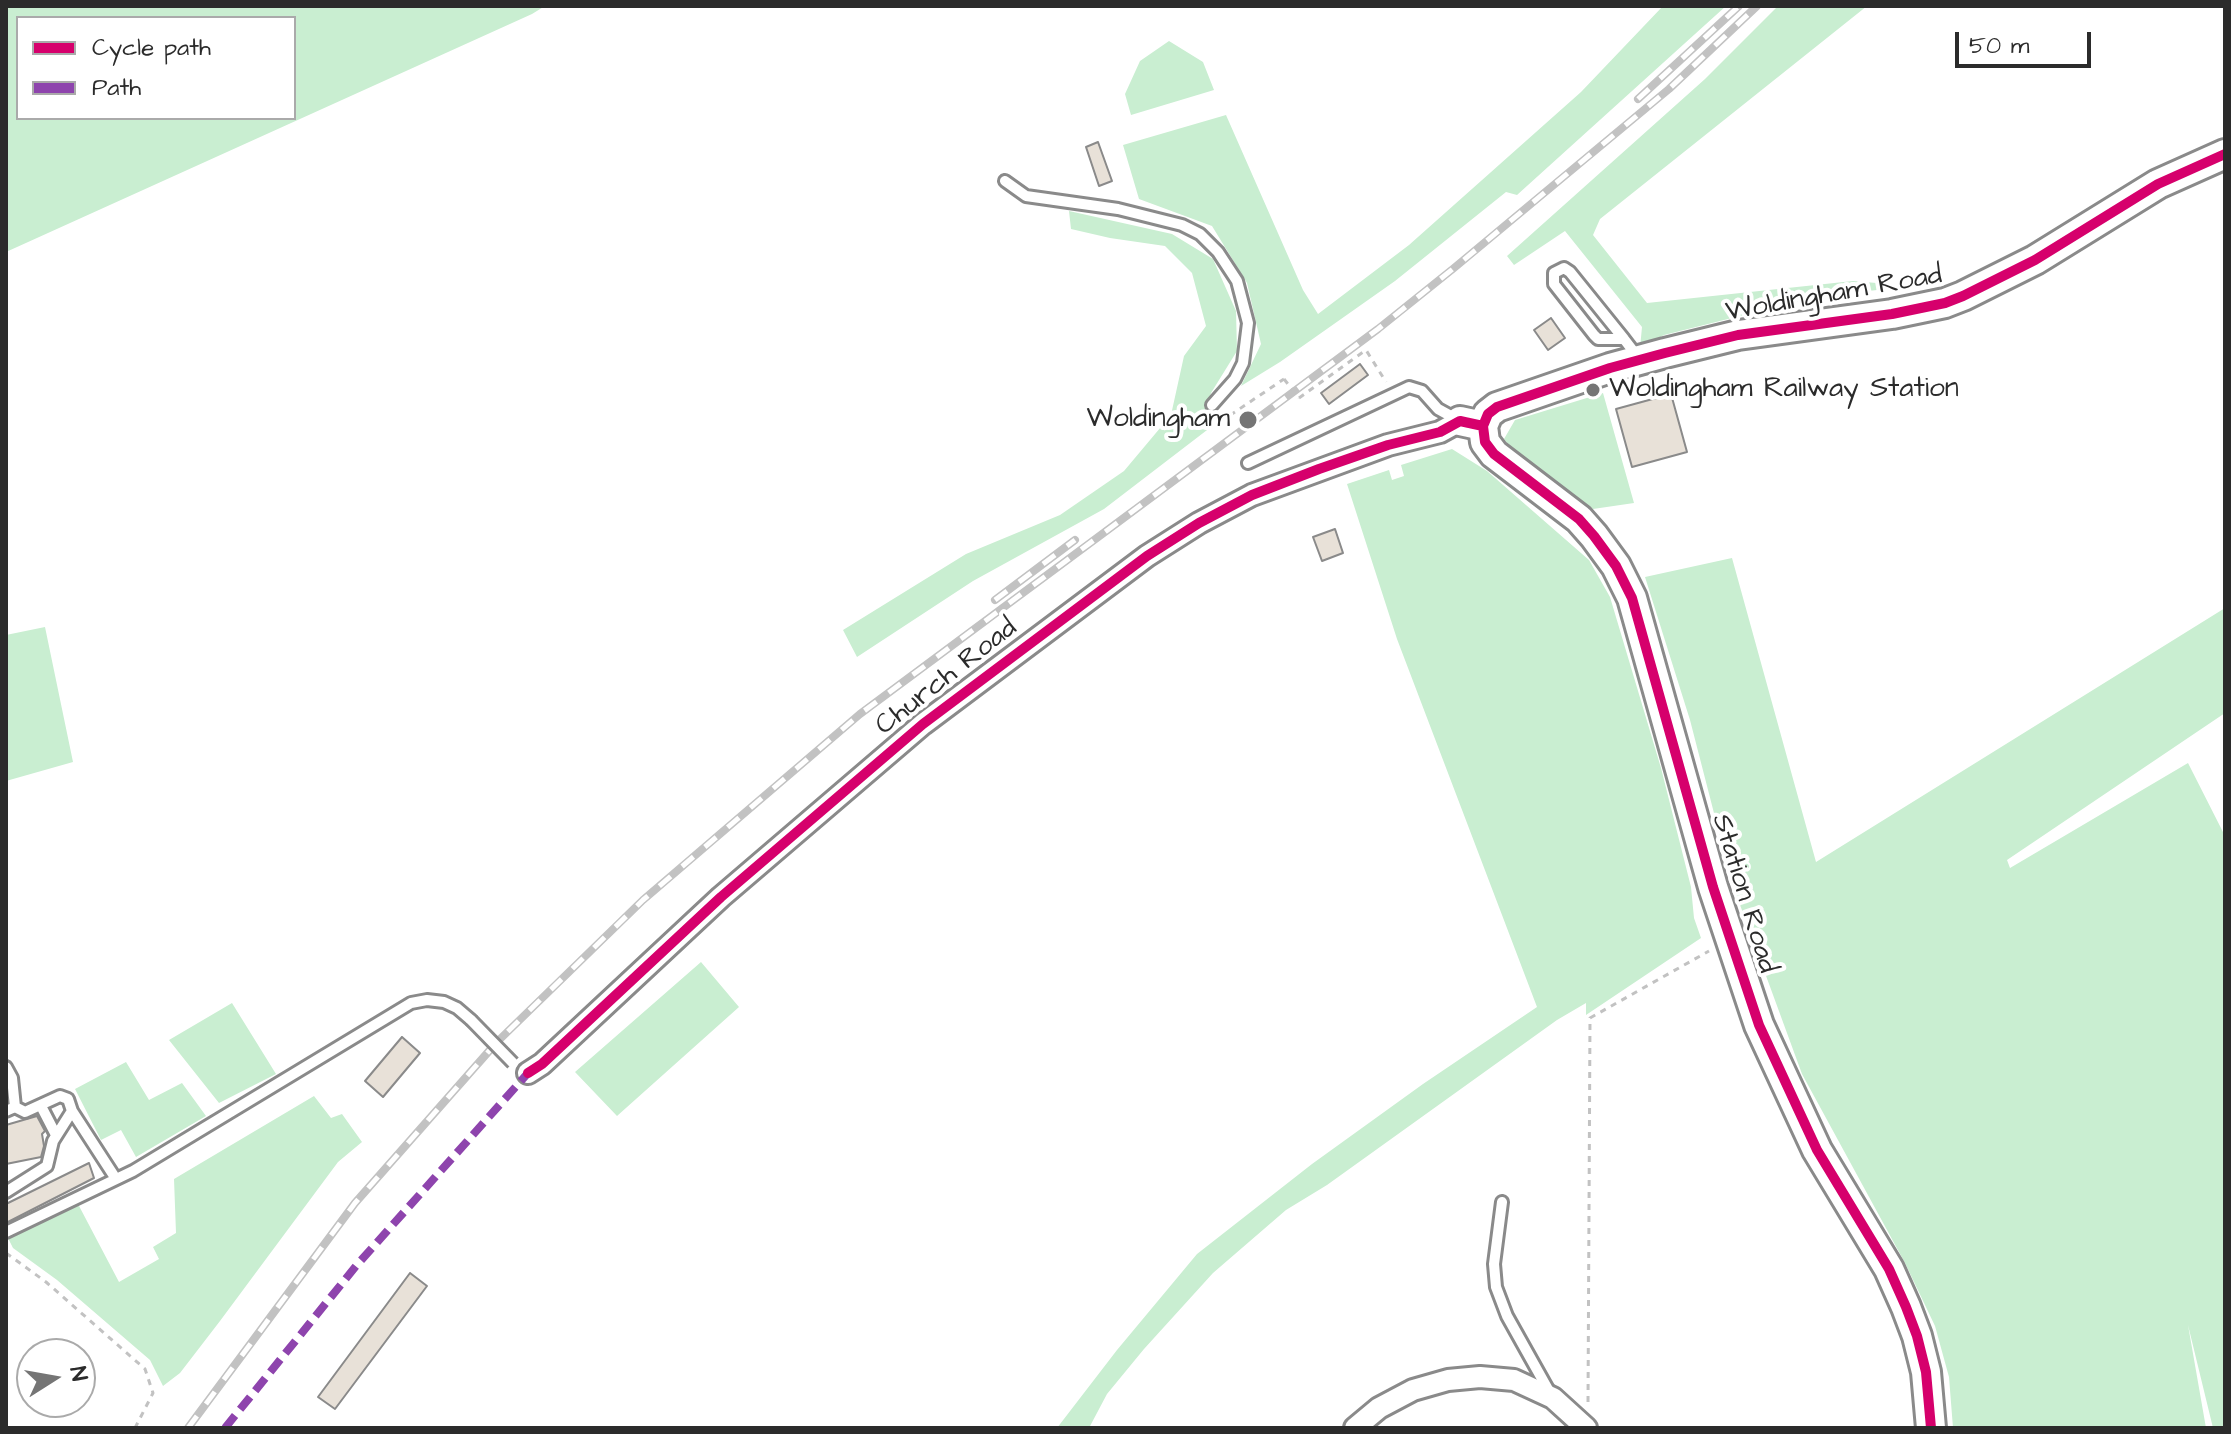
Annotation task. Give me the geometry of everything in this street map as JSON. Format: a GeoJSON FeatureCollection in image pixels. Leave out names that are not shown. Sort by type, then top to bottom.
{"type":"FeatureCollection","features":[{"type":"Feature","properties":{"kind":"street","name":"Woldingham Road"},"geometry":{"type":"LineString","coordinates":[[1472,424],[1497,407],[1610,368],[1632,350],[1892,314],[1945,303],[2001,279],[2147,190],[2225,154]]}},
{"type":"Feature","properties":{"kind":"street","name":"Station Road"},"geometry":{"type":"LineString","coordinates":[[1472,424],[1494,454],[1579,519],[1606,551],[1629,590],[1644,633],[1713,887],[1759,1025],[1817,1150],[1889,1269],[1906,1307],[1926,1372],[1931,1428]]}},
{"type":"Feature","properties":{"kind":"street","name":"Church Road"},"geometry":{"type":"LineString","coordinates":[[520,1068],[542,1064],[721,897],[923,724],[1147,556],[1199,523],[1252,495],[1388,445],[1472,424]]}},
{"type":"Feature","properties":{"kind":"street"},"geometry":{"type":"LineString","coordinates":[[1355,1428],[1379,1408],[1413,1390],[1448,1380],[1480,1377],[1514,1380],[1553,1398],[1583,1424]]}},
{"type":"Feature","properties":{"kind":"lane"},"geometry":{"type":"LineString","coordinates":[[1005,181],[1026,196],[1118,209],[1182,225],[1200,234],[1218,252],[1237,281],[1248,323],[1243,363],[1235,379],[1212,405]]}},
{"type":"Feature","properties":{"kind":"lane"},"geometry":{"type":"LineString","coordinates":[[1560,268],[1567,269],[1632,350],[1598,339],[1554,284],[1554,273],[1560,268]]}},
{"type":"Feature","properties":{"kind":"lane"},"geometry":{"type":"LineString","coordinates":[[1248,463],[1409,387],[1422,391],[1438,409],[1472,424]]}},
{"type":"Feature","properties":{"kind":"lane"},"geometry":{"type":"LineString","coordinates":[[6,1232],[116,1179],[411,1003],[427,1000],[444,1002],[457,1008],[520,1068]]}},
{"type":"Feature","properties":{"kind":"lane"},"geometry":{"type":"LineString","coordinates":[[6,1067],[12,1078],[11,1109],[25,1112],[60,1096],[68,1099],[72,1111],[116,1179]]}},
{"type":"Feature","properties":{"kind":"lane"},"geometry":{"type":"LineString","coordinates":[[41,1106],[56,1135]]}},
{"type":"Feature","properties":{"kind":"lane"},"geometry":{"type":"LineString","coordinates":[[6,1192],[47,1166],[56,1135],[72,1111]]}},
{"type":"Feature","properties":{"kind":"lane"},"geometry":{"type":"LineString","coordinates":[[1502,1202],[1494,1264],[1496,1287],[1507,1316],[1553,1398]]}},
{"type":"Feature","properties":{"kind":"path"},"geometry":{"type":"LineString","coordinates":[[1212,405],[1223,420],[1284,379],[1299,398],[1366,350],[1393,394]]}},
{"type":"Feature","properties":{"kind":"path"},"geometry":{"type":"LineString","coordinates":[[1583,1424],[1589,1395],[1590,1018],[1730,939]]}},
{"type":"Feature","properties":{"kind":"path"},"geometry":{"type":"LineString","coordinates":[[6,1253],[46,1282],[145,1369],[153,1393],[135,1428]]}},
{"type":"Feature","properties":{"kind":"green space"},"geometry":{"type":"Polygon","coordinates":[[[6,6],[545,6],[532,14],[6,252],[6,6]]]}},
{"type":"Feature","properties":{"kind":"green space"},"geometry":{"type":"Polygon","coordinates":[[[1663,6],[1726,6],[1517,195],[1506,192],[1395,281],[1241,386],[1261,344],[1247,283],[1212,226],[1139,199],[1123,145],[1226,115],[1303,290],[1318,314],[1409,245],[1581,92],[1663,6]]]}},
{"type":"Feature","properties":{"kind":"green space"},"geometry":{"type":"Polygon","coordinates":[[[1778,6],[1867,6],[1600,219],[1593,235],[1647,303],[1853,281],[1912,286],[1816,297],[1664,335],[1640,348],[1642,327],[1565,231],[1514,265],[1507,256],[1705,79],[1778,6]]]}},
{"type":"Feature","properties":{"kind":"green space"},"geometry":{"type":"Polygon","coordinates":[[[1169,41],[1203,62],[1214,90],[1131,115],[1125,94],[1140,61],[1169,41]]]}},
{"type":"Feature","properties":{"kind":"green space"},"geometry":{"type":"Polygon","coordinates":[[[1069,211],[1172,234],[1213,259],[1236,311],[1237,351],[1211,393],[1206,413],[1211,427],[1104,509],[973,581],[857,657],[843,630],[966,554],[1060,515],[1124,471],[1171,415],[1184,356],[1206,326],[1192,273],[1165,246],[1071,229],[1069,211]]]}},
{"type":"Feature","properties":{"kind":"green space"},"geometry":{"type":"Polygon","coordinates":[[[1603,393],[1634,503],[1593,509],[1521,461],[1504,439],[1515,420],[1603,393]]]}},
{"type":"Feature","properties":{"kind":"green space"},"geometry":{"type":"Polygon","coordinates":[[[1452,449],[1487,471],[1589,560],[1610,597],[1661,768],[1701,938],[1586,1015],[1586,1003],[1557,1020],[1327,1185],[1286,1210],[1213,1273],[1144,1349],[1107,1394],[1089,1428],[1057,1428],[1197,1254],[1312,1164],[1537,1007],[1397,639],[1347,484],[1389,470],[1392,480],[1404,476],[1401,465],[1452,449]]]}},
{"type":"Feature","properties":{"kind":"green space"},"geometry":{"type":"Polygon","coordinates":[[[1732,558],[1816,862],[2225,608],[2225,713],[2007,860],[2010,868],[2188,763],[2225,836],[2225,1428],[2213,1428],[2188,1325],[2206,1428],[1953,1428],[1949,1377],[1935,1326],[1905,1263],[1802,1074],[1732,883],[1690,720],[1645,577],[1732,558]]]}},
{"type":"Feature","properties":{"kind":"green space"},"geometry":{"type":"Polygon","coordinates":[[[45,627],[73,762],[6,781],[6,635],[45,627]]]}},
{"type":"Feature","properties":{"kind":"green space"},"geometry":{"type":"Polygon","coordinates":[[[701,962],[739,1007],[617,1116],[575,1072],[701,962]]]}},
{"type":"Feature","properties":{"kind":"green space"},"geometry":{"type":"Polygon","coordinates":[[[232,1003],[276,1074],[219,1103],[169,1040],[232,1003]]]}},
{"type":"Feature","properties":{"kind":"green space"},"geometry":{"type":"Polygon","coordinates":[[[126,1062],[149,1100],[182,1083],[206,1116],[136,1157],[121,1130],[101,1140],[75,1089],[126,1062]]]}},
{"type":"Feature","properties":{"kind":"green space"},"geometry":{"type":"Polygon","coordinates":[[[314,1096],[331,1118],[342,1114],[362,1142],[338,1162],[180,1373],[163,1386],[150,1360],[57,1280],[13,1248],[8,1238],[78,1204],[119,1282],[159,1259],[153,1247],[176,1233],[174,1179],[314,1096]]]}},
{"type":"Feature","properties":{"kind":"building"},"geometry":{"type":"Polygon","coordinates":[[[1098,142],[1112,181],[1099,186],[1086,147],[1098,142]]]}},
{"type":"Feature","properties":{"kind":"building"},"geometry":{"type":"Polygon","coordinates":[[[1551,318],[1565,338],[1548,350],[1534,330],[1551,318]]]}},
{"type":"Feature","properties":{"kind":"building"},"geometry":{"type":"Polygon","coordinates":[[[1360,364],[1368,375],[1329,404],[1321,393],[1360,364]]]}},
{"type":"Feature","properties":{"kind":"building"},"geometry":{"type":"Polygon","coordinates":[[[1671,394],[1687,452],[1632,467],[1616,409],[1671,394]]]}},
{"type":"Feature","properties":{"kind":"building"},"geometry":{"type":"Polygon","coordinates":[[[1335,529],[1343,553],[1322,561],[1313,537],[1335,529]]]}},
{"type":"Feature","properties":{"kind":"building"},"geometry":{"type":"Polygon","coordinates":[[[402,1037],[420,1053],[383,1097],[365,1081],[402,1037]]]}},
{"type":"Feature","properties":{"kind":"building"},"geometry":{"type":"Polygon","coordinates":[[[37,1116],[45,1131],[42,1134],[44,1146],[41,1157],[6,1164],[6,1125],[37,1116]]]}},
{"type":"Feature","properties":{"kind":"building"},"geometry":{"type":"Polygon","coordinates":[[[89,1163],[94,1178],[6,1223],[6,1204],[89,1163]]]}},
{"type":"Feature","properties":{"kind":"building"},"geometry":{"type":"Polygon","coordinates":[[[410,1273],[427,1286],[335,1409],[318,1397],[410,1273]]]}},
{"type":"Feature","properties":{"kind":"railway"},"geometry":{"type":"LineString","coordinates":[[1638,99],[1739,6]]}},
{"type":"Feature","properties":{"kind":"railway"},"geometry":{"type":"LineString","coordinates":[[188,1428],[355,1203],[497,1042],[643,900],[860,714],[1378,329],[1669,89],[1757,6]]}},
{"type":"Feature","properties":{"kind":"railway"},"geometry":{"type":"LineString","coordinates":[[995,600],[1075,540]]}},
{"type":"Feature","properties":{"kind":"marked path"},"geometry":{"type":"LineString","coordinates":[[225,1428],[356,1266],[528,1073]]}},
{"type":"Feature","properties":{"kind":"cycle path"},"geometry":{"type":"LineString","coordinates":[[1931,1428],[1926,1372],[1906,1307],[1889,1269],[1817,1150],[1759,1025],[1713,887],[1632,598],[1616,566],[1594,536],[1579,519],[1494,454],[1485,442],[1483,426],[1488,414],[1497,407],[1610,368],[1665,353],[1738,335],[1892,314],[1945,303],[2035,260],[2158,184],[2225,154]]}},
{"type":"Feature","properties":{"kind":"cycle path"},"geometry":{"type":"LineString","coordinates":[[528,1073],[542,1064],[721,897],[923,724],[1147,556],[1199,523],[1252,495],[1319,469],[1388,445],[1440,432],[1460,421],[1483,426]]}},
{"type":"Feature","properties":{"kind":"place","name":"Woldingham Railway Station"},"geometry":{"type":"Point","coordinates":[1593,390]}},
{"type":"Feature","properties":{"kind":"place","name":"Woldingham"},"geometry":{"type":"Point","coordinates":[1248,420]}}]}
